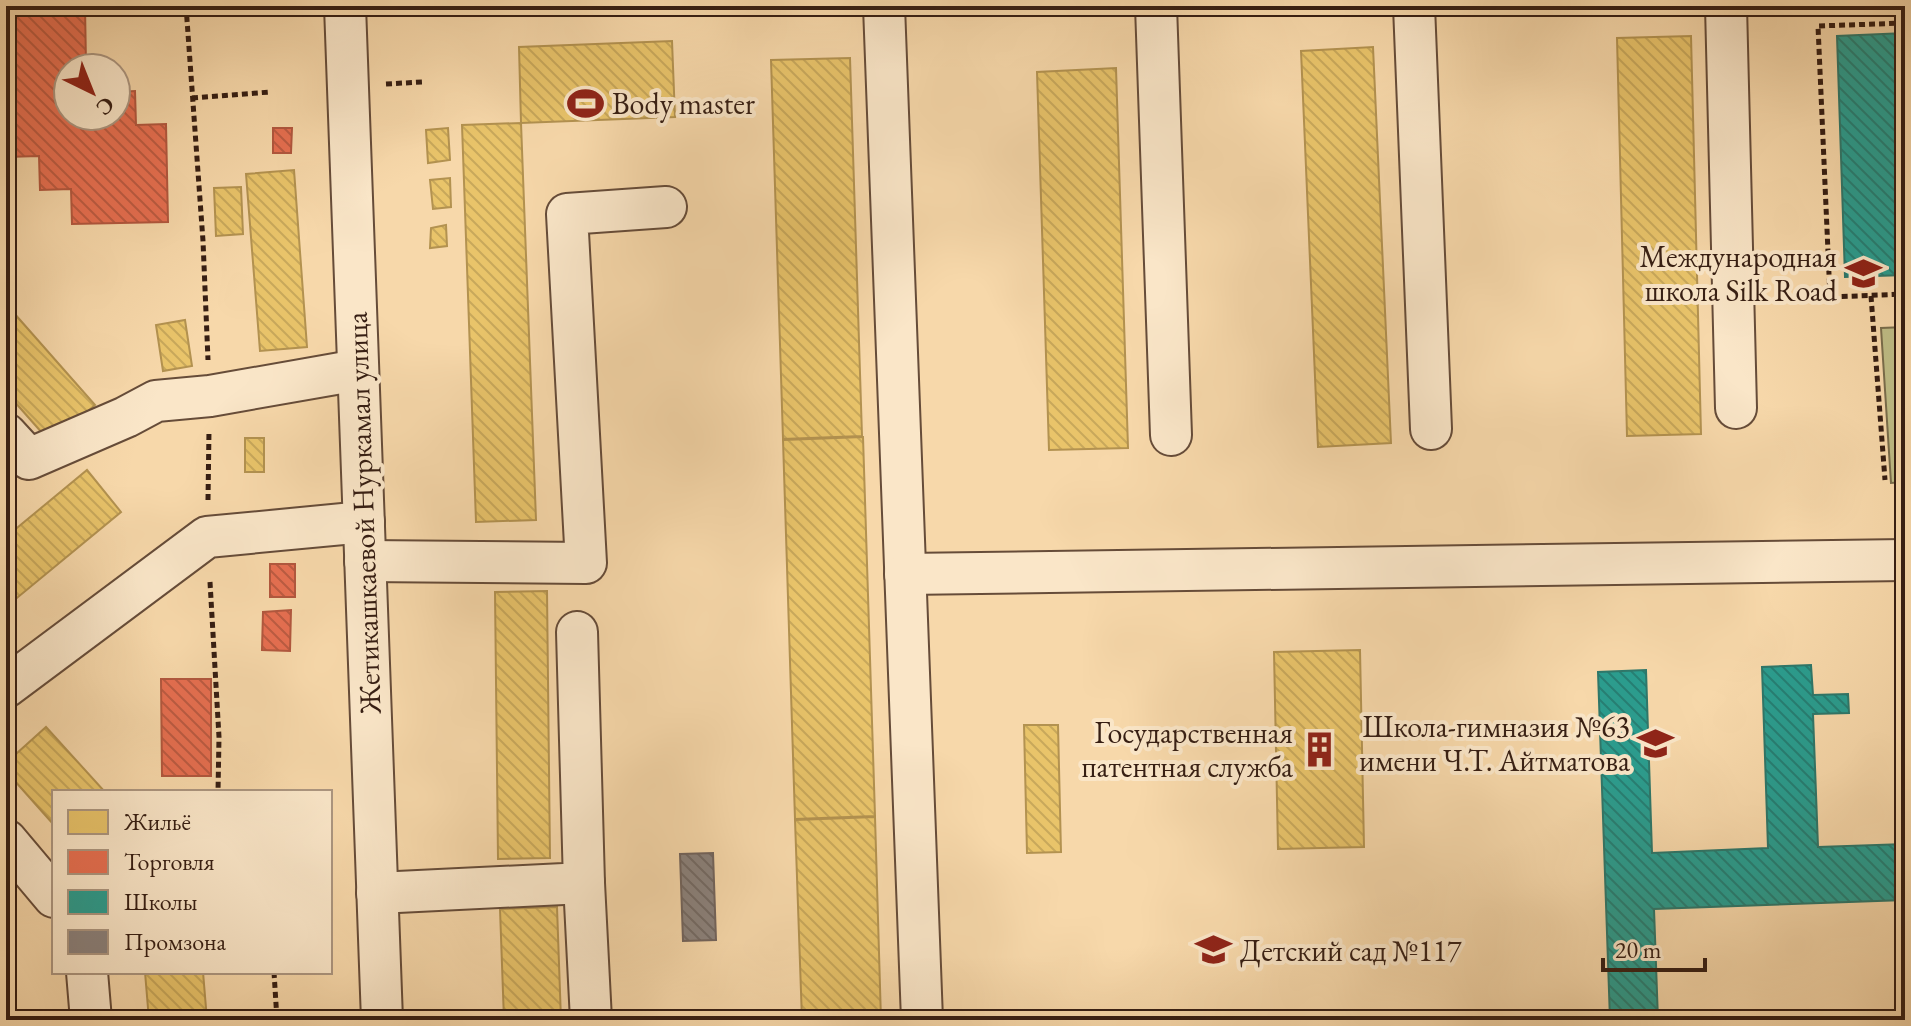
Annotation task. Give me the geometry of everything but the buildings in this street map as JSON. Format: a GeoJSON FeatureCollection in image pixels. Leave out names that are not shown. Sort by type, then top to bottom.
{"type":"FeatureCollection","features":[{"type":"Feature","properties":{"kind":"street","name":"Жетикашкаевой Нуркамал улица"},"geometry":{"type":"LineString","coordinates":[[345,6],[382,1020]]}},
{"type":"Feature","properties":{"kind":"street"},"geometry":{"type":"LineString","coordinates":[[884,6],[922,1020]]}},
{"type":"Feature","properties":{"kind":"street"},"geometry":{"type":"LineString","coordinates":[[1156,6],[1171,435]]}},
{"type":"Feature","properties":{"kind":"street"},"geometry":{"type":"LineString","coordinates":[[1414,6],[1431,429]]}},
{"type":"Feature","properties":{"kind":"street"},"geometry":{"type":"LineString","coordinates":[[1726,6],[1736,408]]}},
{"type":"Feature","properties":{"kind":"street"},"geometry":{"type":"LineString","coordinates":[[365,561],[586,563],[567,214],[666,207]]}},
{"type":"Feature","properties":{"kind":"street"},"geometry":{"type":"LineString","coordinates":[[6,434],[29,459],[156,401],[210,396],[358,370]]}},
{"type":"Feature","properties":{"kind":"street"},"geometry":{"type":"LineString","coordinates":[[6,687],[207,537],[364,522]]}},
{"type":"Feature","properties":{"kind":"street"},"geometry":{"type":"LineString","coordinates":[[905,574],[1905,560]]}},
{"type":"Feature","properties":{"kind":"street"},"geometry":{"type":"LineString","coordinates":[[577,632],[591,1020]]}},
{"type":"Feature","properties":{"kind":"street"},"geometry":{"type":"LineString","coordinates":[[6,840],[52,895]]}},
{"type":"Feature","properties":{"kind":"street"},"geometry":{"type":"LineString","coordinates":[[377,893],[584,883]]}},
{"type":"Feature","properties":{"kind":"street"},"geometry":{"type":"LineString","coordinates":[[87,974],[91,1020]]}},
{"type":"Feature","properties":{"kind":"path"},"geometry":{"type":"LineString","coordinates":[[1905,23],[1818,26],[1830,297],[1905,294]]}},
{"type":"Feature","properties":{"kind":"path"},"geometry":{"type":"LineString","coordinates":[[386,84],[422,82]]}},
{"type":"Feature","properties":{"kind":"path"},"geometry":{"type":"LineString","coordinates":[[192,98],[270,92]]}},
{"type":"Feature","properties":{"kind":"path"},"geometry":{"type":"LineString","coordinates":[[1871,296],[1885,480]]}},
{"type":"Feature","properties":{"kind":"path"},"geometry":{"type":"LineString","coordinates":[[274,974],[277,1020]]}},
{"type":"Feature","properties":{"kind":"shaded area"},"geometry":{"type":"Polygon","coordinates":[[[1905,327],[1905,482],[1891,483],[1881,328],[1905,327]]]}},
{"type":"Feature","properties":{"kind":"place","name":"Body master"},"geometry":{"type":"Point","coordinates":[586,103]}},
{"type":"Feature","properties":{"kind":"place","name":"Международная школа Silk Road"},"geometry":{"type":"Point","coordinates":[1863,273]}},
{"type":"Feature","properties":{"kind":"place","name":"Школа-гимназия №63 имени Ч.Т. Айтматова"},"geometry":{"type":"Point","coordinates":[1656,743]}},
{"type":"Feature","properties":{"kind":"place","name":"Государственная патентная служба"},"geometry":{"type":"Point","coordinates":[1319,749]}},
{"type":"Feature","properties":{"kind":"place","name":"Детский сад №117"},"geometry":{"type":"Point","coordinates":[1214,950]}}]}
